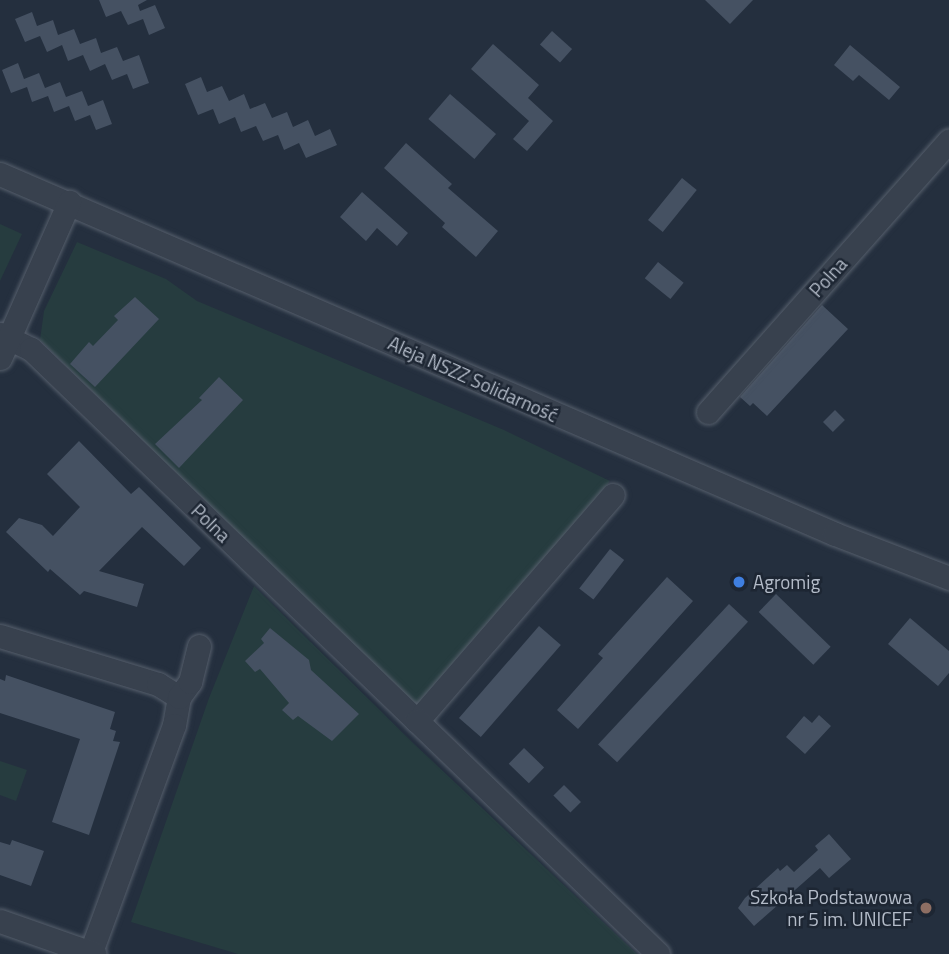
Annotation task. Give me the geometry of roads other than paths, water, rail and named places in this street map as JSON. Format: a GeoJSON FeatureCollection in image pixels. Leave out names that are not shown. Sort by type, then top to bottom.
{"type":"FeatureCollection","features":[{"type":"Feature","properties":{"kind":"street","name":"Polna"},"geometry":{"type":"LineString","coordinates":[[708,412],[949,141]]}},
{"type":"Feature","properties":{"kind":"street","name":"Aleja NSZZ Solidarność"},"geometry":{"type":"LineString","coordinates":[[0,174],[482,384],[835,534],[949,578]]}},
{"type":"Feature","properties":{"kind":"street"},"geometry":{"type":"LineString","coordinates":[[2,343],[69,202]]}},
{"type":"Feature","properties":{"kind":"street","name":"Polna"},"geometry":{"type":"LineString","coordinates":[[2,343],[31,349],[658,954]]}},
{"type":"Feature","properties":{"kind":"street"},"geometry":{"type":"LineString","coordinates":[[417,721],[613,495]]}},
{"type":"Feature","properties":{"kind":"street"},"geometry":{"type":"LineString","coordinates":[[0,636],[158,684],[179,697]]}},
{"type":"Feature","properties":{"kind":"street"},"geometry":{"type":"LineString","coordinates":[[0,921],[91,954],[174,725],[179,697],[190,682],[199,646]]}},
{"type":"Feature","properties":{"kind":"place","name":"Agromig"},"geometry":{"type":"Point","coordinates":[739,582]}},
{"type":"Feature","properties":{"kind":"place","name":"Szkoła Podstawowa nr 5 im. UNICEF"},"geometry":{"type":"Point","coordinates":[926,908]}}]}
